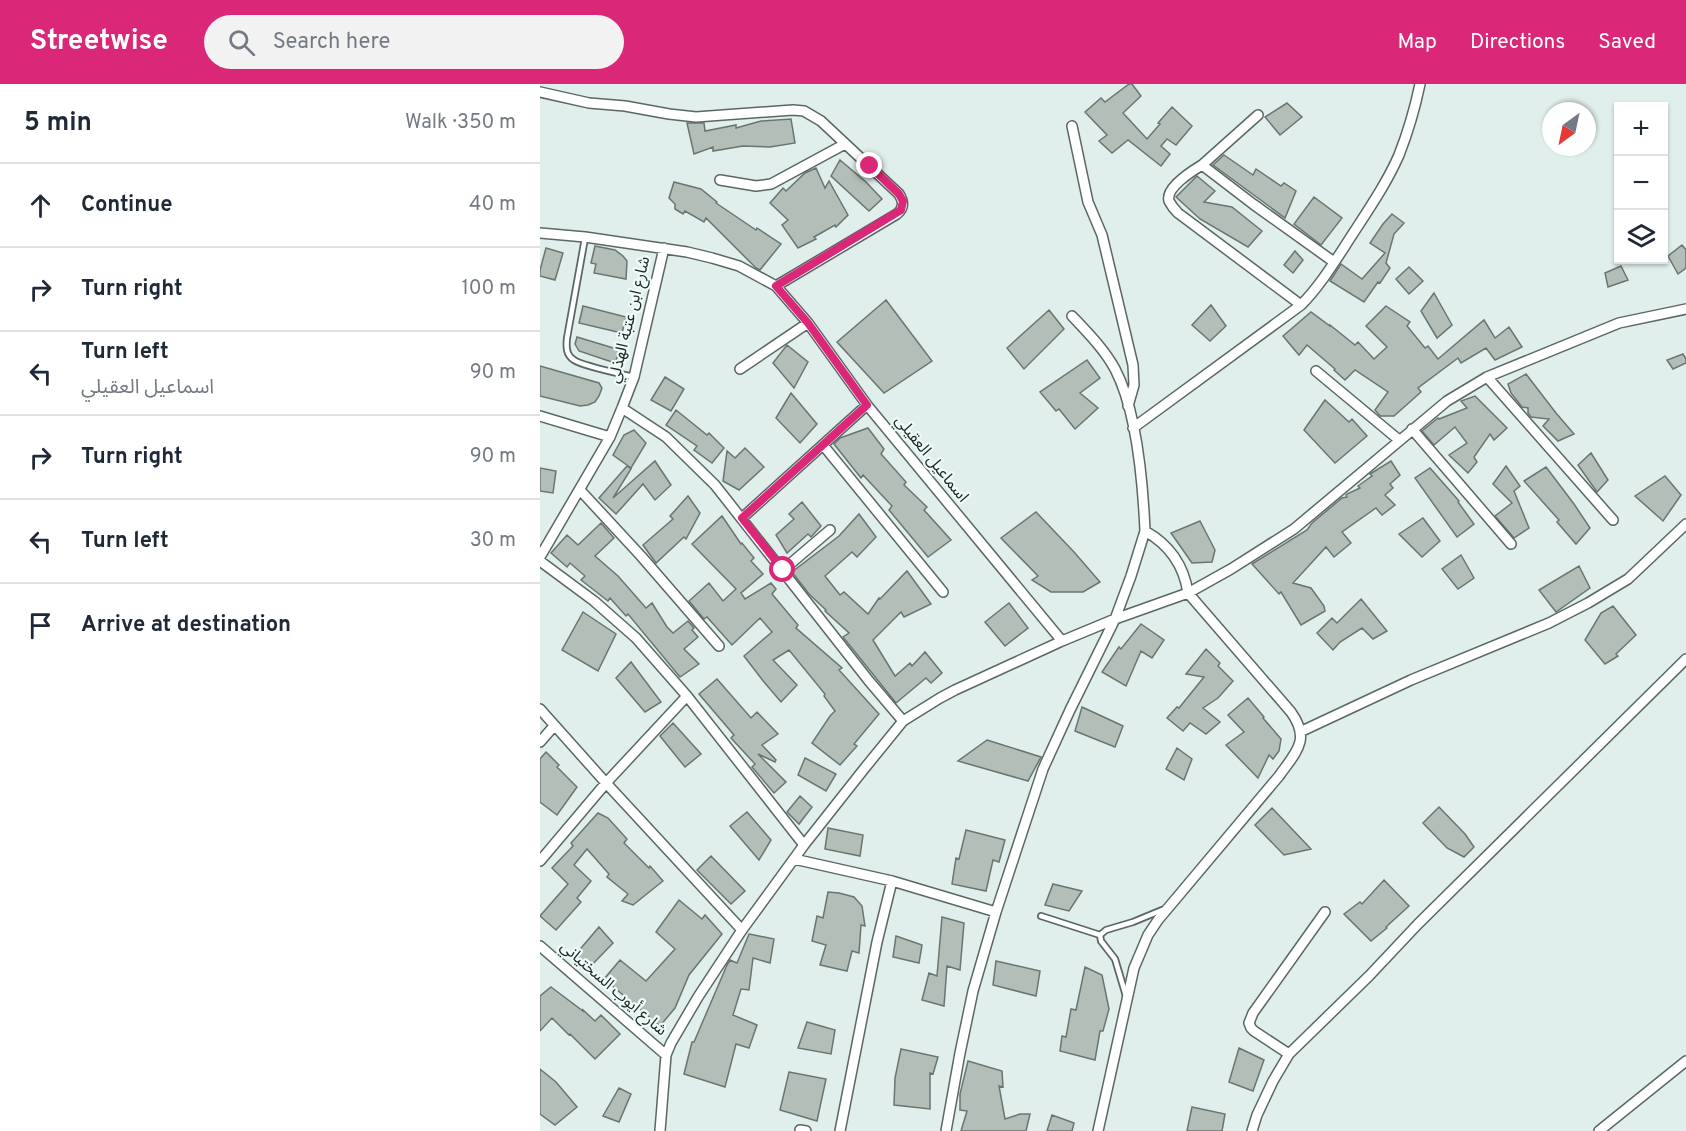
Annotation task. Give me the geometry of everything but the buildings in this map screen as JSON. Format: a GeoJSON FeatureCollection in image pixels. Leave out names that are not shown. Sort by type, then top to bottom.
{"type":"FeatureCollection","features":[{"type":"Feature","properties":{"kind":"street"},"geometry":{"type":"LineString","coordinates":[[1133,428],[1300,305],[1311,294],[1385,182],[1406,135],[1420,84]]}},
{"type":"Feature","properties":{"kind":"street"},"geometry":{"type":"LineString","coordinates":[[540,92],[590,103],[696,117],[793,110],[804,111],[821,121],[899,194],[903,201],[901,210],[776,286]]}},
{"type":"Feature","properties":{"kind":"street"},"geometry":{"type":"LineString","coordinates":[[1258,115],[1202,165],[1176,184],[1168,197],[1173,208],[1187,220],[1300,305]]}},
{"type":"Feature","properties":{"kind":"street"},"geometry":{"type":"LineString","coordinates":[[1072,126],[1086,192],[1102,235],[1133,365],[1134,385],[1128,406]]}},
{"type":"Feature","properties":{"kind":"street"},"geometry":{"type":"LineString","coordinates":[[720,180],[747,186],[771,184],[845,144]]}},
{"type":"Feature","properties":{"kind":"street"},"geometry":{"type":"LineString","coordinates":[[1202,165],[1334,262]]}},
{"type":"Feature","properties":{"kind":"street","name":"اسماعيل العقيلي"},"geometry":{"type":"LineString","coordinates":[[540,232],[687,252],[726,262],[776,286],[808,323],[867,405],[1062,641]]}},
{"type":"Feature","properties":{"kind":"street","name":"شارع ابن عتبة الهذلي"},"geometry":{"type":"LineString","coordinates":[[540,559],[610,437],[622,408],[634,377],[664,248]]}},
{"type":"Feature","properties":{"kind":"street"},"geometry":{"type":"LineString","coordinates":[[660,1131],[666,1055],[698,997],[742,930],[804,845],[903,721],[940,698],[1062,641],[1188,593],[1231,569],[1294,529],[1447,401],[1487,378],[1618,323],[1686,310]]}},
{"type":"Feature","properties":{"kind":"street"},"geometry":{"type":"LineString","coordinates":[[946,1131],[973,992],[996,912],[1043,769],[1115,619],[1145,531],[1143,491],[1133,428],[1120,380],[1107,357],[1072,316]]}},
{"type":"Feature","properties":{"kind":"street"},"geometry":{"type":"LineString","coordinates":[[740,369],[808,323]]}},
{"type":"Feature","properties":{"kind":"street"},"geometry":{"type":"LineString","coordinates":[[1316,371],[1399,440]]}},
{"type":"Feature","properties":{"kind":"street"},"geometry":{"type":"LineString","coordinates":[[1487,378],[1613,520]]}},
{"type":"Feature","properties":{"kind":"street"},"geometry":{"type":"LineString","coordinates":[[742,518],[867,405]]}},
{"type":"Feature","properties":{"kind":"street"},"geometry":{"type":"LineString","coordinates":[[622,408],[666,437],[715,485],[903,721]]}},
{"type":"Feature","properties":{"kind":"street"},"geometry":{"type":"LineString","coordinates":[[540,416],[610,437]]}},
{"type":"Feature","properties":{"kind":"street"},"geometry":{"type":"LineString","coordinates":[[1412,429],[1511,544]]}},
{"type":"Feature","properties":{"kind":"street"},"geometry":{"type":"LineString","coordinates":[[823,445],[943,592]]}},
{"type":"Feature","properties":{"kind":"street"},"geometry":{"type":"LineString","coordinates":[[580,490],[641,556],[718,646]]}},
{"type":"Feature","properties":{"kind":"street"},"geometry":{"type":"LineString","coordinates":[[1302,731],[1411,680],[1549,623],[1588,603],[1628,579],[1686,524]]}},
{"type":"Feature","properties":{"kind":"street"},"geometry":{"type":"LineString","coordinates":[[783,570],[830,530]]}},
{"type":"Feature","properties":{"kind":"street"},"geometry":{"type":"LineString","coordinates":[[1098,1131],[1127,999],[1140,951],[1148,935],[1279,776],[1296,753],[1302,731],[1284,704],[1188,593],[1184,576],[1172,552],[1160,540],[1145,531]]}},
{"type":"Feature","properties":{"kind":"street"},"geometry":{"type":"LineString","coordinates":[[540,559],[630,632],[687,696],[804,845]]}},
{"type":"Feature","properties":{"kind":"street"},"geometry":{"type":"LineString","coordinates":[[1252,1131],[1273,1081],[1289,1054],[1686,659]]}},
{"type":"Feature","properties":{"kind":"street"},"geometry":{"type":"LineString","coordinates":[[540,861],[606,783],[687,696]]}},
{"type":"Feature","properties":{"kind":"street"},"geometry":{"type":"LineString","coordinates":[[540,709],[742,930]]}},
{"type":"Feature","properties":{"kind":"street"},"geometry":{"type":"LineString","coordinates":[[540,742],[554,726]]}},
{"type":"Feature","properties":{"kind":"street"},"geometry":{"type":"LineString","coordinates":[[794,859],[892,881],[996,912]]}},
{"type":"Feature","properties":{"kind":"street"},"geometry":{"type":"LineString","coordinates":[[840,1131],[878,933],[892,881]]}},
{"type":"Feature","properties":{"kind":"street"},"geometry":{"type":"LineString","coordinates":[[1289,1054],[1254,1031],[1251,1028],[1250,1019],[1325,912]]}},
{"type":"Feature","properties":{"kind":"street","name":"شارع أيوب السختياني"},"geometry":{"type":"LineString","coordinates":[[540,946],[666,1055]]}},
{"type":"Feature","properties":{"kind":"street"},"geometry":{"type":"LineString","coordinates":[[1599,1131],[1686,1060]]}},
{"type":"Feature","properties":{"kind":"lane"},"geometry":{"type":"LineString","coordinates":[[585,237],[567,339],[568,354],[576,362],[634,377]]}},
{"type":"Feature","properties":{"kind":"lane"},"geometry":{"type":"LineString","coordinates":[[1100,935],[1103,931],[1146,918],[1170,906]]}},
{"type":"Feature","properties":{"kind":"lane"},"geometry":{"type":"LineString","coordinates":[[1041,916],[1100,935]]}},
{"type":"Feature","properties":{"kind":"lane"},"geometry":{"type":"LineString","coordinates":[[1100,935],[1101,940],[1115,959],[1127,999]]}},
{"type":"Feature","properties":{"kind":"route"},"geometry":{"type":"LineString","coordinates":[[783,570],[742,518],[867,405],[808,323],[776,286],[901,210],[902,198],[870,166]]}}]}
